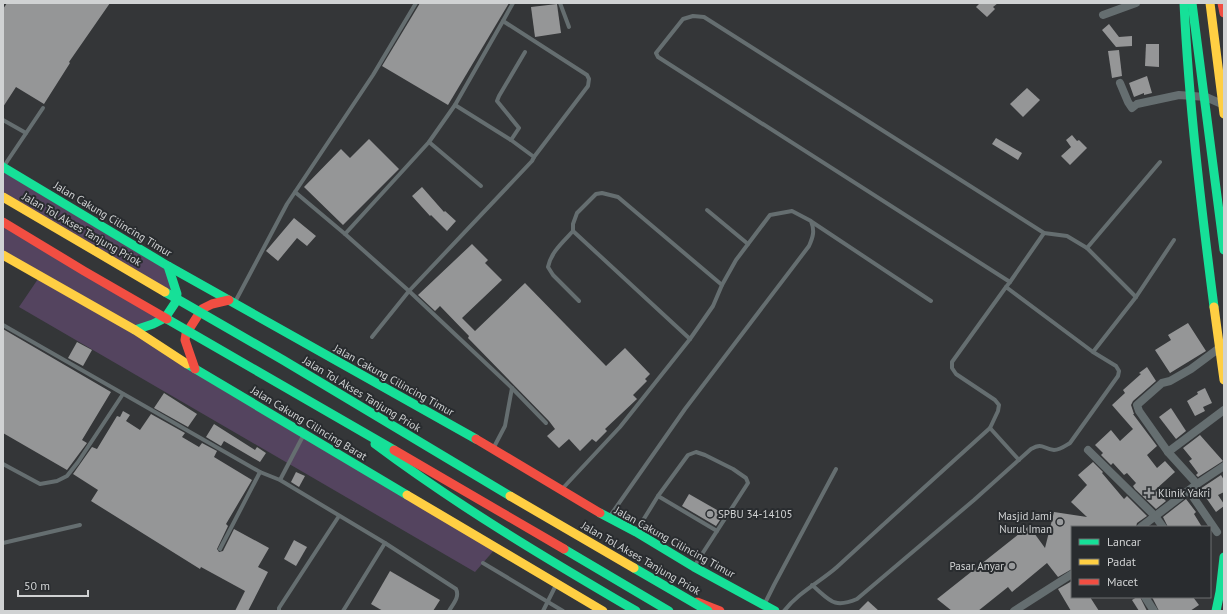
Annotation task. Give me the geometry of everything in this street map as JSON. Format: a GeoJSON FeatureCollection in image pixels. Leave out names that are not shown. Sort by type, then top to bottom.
{"type":"FeatureCollection","features":[{"type":"Feature","properties":{"kind":"highway"},"geometry":{"type":"LineString","coordinates":[[1184,3],[1189,104],[1195,167],[1224,380]]}},
{"type":"Feature","properties":{"kind":"highway"},"geometry":{"type":"LineString","coordinates":[[1192,3],[1224,250]]}},
{"type":"Feature","properties":{"kind":"highway"},"geometry":{"type":"LineString","coordinates":[[1210,3],[1224,114]]}},
{"type":"Feature","properties":{"kind":"highway"},"geometry":{"type":"LineString","coordinates":[[1222,3],[1224,13]]}},
{"type":"Feature","properties":{"kind":"highway","name":"Jalan Cakung Cilincing Timur"},"geometry":{"type":"LineString","coordinates":[[3,167],[168,266],[493,450],[694,567],[775,611]]}},
{"type":"Feature","properties":{"kind":"highway","name":"Jalan Tol Akses Tanjung Priok"},"geometry":{"type":"LineString","coordinates":[[3,197],[283,360],[455,464],[708,611]]}},
{"type":"Feature","properties":{"kind":"highway"},"geometry":{"type":"LineString","coordinates":[[3,222],[84,271],[347,422],[669,611]]}},
{"type":"Feature","properties":{"kind":"highway","name":"Jalan Cakung Cilincing Barat"},"geometry":{"type":"LineString","coordinates":[[3,255],[135,330],[195,369],[602,611]]}},
{"type":"Feature","properties":{"kind":"highway"},"geometry":{"type":"LineString","coordinates":[[135,330],[165,318],[175,303],[177,294],[168,266]]}},
{"type":"Feature","properties":{"kind":"highway"},"geometry":{"type":"LineString","coordinates":[[195,369],[185,340],[186,334],[202,309],[212,304],[232,302]]}},
{"type":"Feature","properties":{"kind":"highway"},"geometry":{"type":"LineString","coordinates":[[347,422],[412,472],[483,520],[529,549],[636,611]]}},
{"type":"Feature","properties":{"kind":"highway"},"geometry":{"type":"LineString","coordinates":[[1216,611],[1224,557]]}},
{"type":"Feature","properties":{"kind":"highway"},"geometry":{"type":"LineString","coordinates":[[678,594],[720,611]]}},
{"type":"Feature","properties":{"kind":"street"},"geometry":{"type":"LineString","coordinates":[[1103,15],[1136,3]]}},
{"type":"Feature","properties":{"kind":"street"},"geometry":{"type":"LineString","coordinates":[[1120,83],[1132,108],[1137,104],[1178,95],[1206,97],[1224,105]]}},
{"type":"Feature","properties":{"kind":"street"},"geometry":{"type":"LineString","coordinates":[[1197,484],[1168,452],[1139,411],[1137,405],[1162,384],[1191,369],[1223,347]]}},
{"type":"Feature","properties":{"kind":"street"},"geometry":{"type":"LineString","coordinates":[[1168,452],[1224,410]]}},
{"type":"Feature","properties":{"kind":"street"},"geometry":{"type":"LineString","coordinates":[[1088,450],[1155,516],[1162,526]]}},
{"type":"Feature","properties":{"kind":"street"},"geometry":{"type":"LineString","coordinates":[[1141,526],[1197,484],[1224,466]]}},
{"type":"Feature","properties":{"kind":"street"},"geometry":{"type":"LineString","coordinates":[[1189,491],[1217,532]]}},
{"type":"Feature","properties":{"kind":"street"},"geometry":{"type":"LineString","coordinates":[[1014,611],[1071,575]]}},
{"type":"Feature","properties":{"kind":"street"},"geometry":{"type":"LineString","coordinates":[[1146,598],[1154,611]]}},
{"type":"Feature","properties":{"kind":"lane"},"geometry":{"type":"LineString","coordinates":[[232,302],[287,204],[373,75],[416,3]]}},
{"type":"Feature","properties":{"kind":"lane"},"geometry":{"type":"LineString","coordinates":[[345,234],[429,142],[455,105],[504,21],[512,3]]}},
{"type":"Feature","properties":{"kind":"lane"},"geometry":{"type":"LineString","coordinates":[[560,3],[569,27]]}},
{"type":"Feature","properties":{"kind":"lane"},"geometry":{"type":"LineString","coordinates":[[1010,282],[658,57],[656,53],[683,19],[693,16],[704,17],[1044,233],[1067,236],[1087,248],[1136,297]]}},
{"type":"Feature","properties":{"kind":"lane"},"geometry":{"type":"LineString","coordinates":[[372,337],[409,291],[532,161],[588,86],[587,75],[504,21]]}},
{"type":"Feature","properties":{"kind":"lane"},"geometry":{"type":"LineString","coordinates":[[511,140],[519,128],[497,101],[525,52]]}},
{"type":"Feature","properties":{"kind":"lane"},"geometry":{"type":"LineString","coordinates":[[455,105],[511,140],[534,157]]}},
{"type":"Feature","properties":{"kind":"lane"},"geometry":{"type":"LineString","coordinates":[[3,167],[43,108]]}},
{"type":"Feature","properties":{"kind":"lane"},"geometry":{"type":"LineString","coordinates":[[3,120],[26,133]]}},
{"type":"Feature","properties":{"kind":"lane"},"geometry":{"type":"LineString","coordinates":[[429,142],[481,186]]}},
{"type":"Feature","properties":{"kind":"lane"},"geometry":{"type":"LineString","coordinates":[[1087,248],[1160,162]]}},
{"type":"Feature","properties":{"kind":"lane"},"geometry":{"type":"LineString","coordinates":[[295,192],[409,291],[512,388],[546,423]]}},
{"type":"Feature","properties":{"kind":"lane"},"geometry":{"type":"LineString","coordinates":[[579,301],[553,276],[548,267],[549,260],[556,249],[573,231],[573,224],[577,213],[596,194],[602,193],[618,197],[722,285]]}},
{"type":"Feature","properties":{"kind":"lane"},"geometry":{"type":"LineString","coordinates":[[707,210],[748,244]]}},
{"type":"Feature","properties":{"kind":"lane"},"geometry":{"type":"LineString","coordinates":[[561,490],[620,427],[690,338],[713,306],[722,285],[736,260],[770,215],[792,211],[811,221],[931,301]]}},
{"type":"Feature","properties":{"kind":"lane"},"geometry":{"type":"LineString","coordinates":[[608,518],[685,409],[808,246],[812,239],[814,230],[811,221]]}},
{"type":"Feature","properties":{"kind":"lane"},"geometry":{"type":"LineString","coordinates":[[573,231],[690,338]]}},
{"type":"Feature","properties":{"kind":"lane"},"geometry":{"type":"LineString","coordinates":[[784,611],[792,600],[834,569],[990,428],[998,411],[999,405],[995,400],[956,374],[952,368],[952,362],[1044,233]]}},
{"type":"Feature","properties":{"kind":"lane"},"geometry":{"type":"LineString","coordinates":[[1093,352],[1136,297],[1174,240]]}},
{"type":"Feature","properties":{"kind":"lane"},"geometry":{"type":"LineString","coordinates":[[812,585],[836,604],[846,604],[857,599],[1036,446],[1043,445],[1054,450],[1062,448],[1070,443],[1118,376],[1119,371],[1116,366],[1093,352],[1006,287]]}},
{"type":"Feature","properties":{"kind":"lane"},"geometry":{"type":"LineString","coordinates":[[3,325],[260,472],[280,480],[385,542],[456,589],[458,592],[458,597],[449,611]]}},
{"type":"Feature","properties":{"kind":"lane"},"geometry":{"type":"LineString","coordinates":[[493,450],[505,426],[512,388]]}},
{"type":"Feature","properties":{"kind":"lane"},"geometry":{"type":"LineString","coordinates":[[3,464],[40,484],[51,483],[64,478],[78,462],[123,394]]}},
{"type":"Feature","properties":{"kind":"lane"},"geometry":{"type":"LineString","coordinates":[[990,428],[1019,460]]}},
{"type":"Feature","properties":{"kind":"lane"},"geometry":{"type":"LineString","coordinates":[[280,480],[304,434]]}},
{"type":"Feature","properties":{"kind":"lane"},"geometry":{"type":"LineString","coordinates":[[636,532],[658,496],[688,455],[696,452],[733,469],[746,478],[748,483],[694,567]]}},
{"type":"Feature","properties":{"kind":"lane"},"geometry":{"type":"LineString","coordinates":[[764,605],[836,469]]}},
{"type":"Feature","properties":{"kind":"lane"},"geometry":{"type":"LineString","coordinates":[[220,549],[260,472]]}},
{"type":"Feature","properties":{"kind":"lane"},"geometry":{"type":"LineString","coordinates":[[658,496],[717,531]]}},
{"type":"Feature","properties":{"kind":"lane"},"geometry":{"type":"LineString","coordinates":[[279,611],[279,608],[339,516]]}},
{"type":"Feature","properties":{"kind":"lane"},"geometry":{"type":"LineString","coordinates":[[3,543],[80,525]]}},
{"type":"Feature","properties":{"kind":"lane"},"geometry":{"type":"LineString","coordinates":[[344,611],[385,542]]}},
{"type":"Feature","properties":{"kind":"lane"},"geometry":{"type":"LineString","coordinates":[[483,563],[563,611]]}},
{"type":"Feature","properties":{"kind":"lane"},"geometry":{"type":"LineString","coordinates":[[543,611],[556,584]]}},
{"type":"Feature","properties":{"kind":"shaded area"},"geometry":{"type":"Polygon","coordinates":[[[3,167],[168,266],[177,294],[3,197],[3,167]]]}},
{"type":"Feature","properties":{"kind":"shaded area"},"geometry":{"type":"Polygon","coordinates":[[[3,222],[167,316],[136,329],[496,548],[475,572],[19,307],[40,276],[3,255],[3,222]]]}},
{"type":"Feature","properties":{"kind":"building"},"geometry":{"type":"Polygon","coordinates":[[[7,3],[110,3],[69,62],[70,63],[44,104],[16,87],[3,107],[3,9],[7,3]]]}},
{"type":"Feature","properties":{"kind":"building"},"geometry":{"type":"Polygon","coordinates":[[[420,3],[509,3],[448,105],[382,66],[420,3]]]}},
{"type":"Feature","properties":{"kind":"building"},"geometry":{"type":"Polygon","coordinates":[[[980,3],[998,3],[993,7],[995,9],[987,17],[976,7],[980,3]]]}},
{"type":"Feature","properties":{"kind":"building"},"geometry":{"type":"Polygon","coordinates":[[[557,4],[561,33],[535,37],[531,7],[557,4]]]}},
{"type":"Feature","properties":{"kind":"building"},"geometry":{"type":"Polygon","coordinates":[[[1109,24],[1119,37],[1132,36],[1132,46],[1116,47],[1102,30],[1109,24]]]}},
{"type":"Feature","properties":{"kind":"building"},"geometry":{"type":"Polygon","coordinates":[[[1146,44],[1159,44],[1159,67],[1145,66],[1146,44]]]}},
{"type":"Feature","properties":{"kind":"building"},"geometry":{"type":"Polygon","coordinates":[[[1119,50],[1122,76],[1112,78],[1108,51],[1119,50]]]}},
{"type":"Feature","properties":{"kind":"building"},"geometry":{"type":"Polygon","coordinates":[[[1147,76],[1152,93],[1144,95],[1144,93],[1134,97],[1129,83],[1147,76]]]}},
{"type":"Feature","properties":{"kind":"building"},"geometry":{"type":"Polygon","coordinates":[[[1027,88],[1040,100],[1023,117],[1010,104],[1027,88]]]}},
{"type":"Feature","properties":{"kind":"building"},"geometry":{"type":"Polygon","coordinates":[[[1072,135],[1077,141],[1079,140],[1087,148],[1070,165],[1061,156],[1071,147],[1066,140],[1072,135]]]}},
{"type":"Feature","properties":{"kind":"building"},"geometry":{"type":"Polygon","coordinates":[[[996,138],[1022,153],[1018,160],[992,144],[996,138]]]}},
{"type":"Feature","properties":{"kind":"building"},"geometry":{"type":"Polygon","coordinates":[[[369,139],[399,169],[343,225],[304,187],[341,149],[350,158],[369,139]]]}},
{"type":"Feature","properties":{"kind":"building"},"geometry":{"type":"Polygon","coordinates":[[[422,187],[444,212],[445,211],[456,221],[447,231],[431,215],[430,216],[412,196],[422,187]]]}},
{"type":"Feature","properties":{"kind":"building"},"geometry":{"type":"Polygon","coordinates":[[[294,218],[316,236],[307,246],[297,238],[278,261],[266,251],[294,218]]]}},
{"type":"Feature","properties":{"kind":"building"},"geometry":{"type":"Polygon","coordinates":[[[472,244],[488,260],[485,263],[502,280],[462,318],[475,331],[525,283],[606,366],[625,348],[650,374],[645,379],[647,381],[633,395],[637,399],[605,429],[607,431],[596,442],[592,439],[580,451],[569,439],[559,448],[547,436],[555,429],[549,421],[468,338],[469,336],[440,306],[435,311],[418,295],[472,244]]]}},
{"type":"Feature","properties":{"kind":"building"},"geometry":{"type":"Polygon","coordinates":[[[1188,323],[1206,351],[1170,373],[1155,350],[1171,340],[1168,335],[1188,323]]]}},
{"type":"Feature","properties":{"kind":"building"},"geometry":{"type":"Polygon","coordinates":[[[3,329],[111,392],[82,440],[87,443],[67,470],[3,433],[3,329]]]}},
{"type":"Feature","properties":{"kind":"building"},"geometry":{"type":"Polygon","coordinates":[[[77,342],[92,350],[83,366],[68,358],[77,342]]]}},
{"type":"Feature","properties":{"kind":"building"},"geometry":{"type":"Polygon","coordinates":[[[1147,367],[1156,381],[1133,401],[1131,405],[1133,414],[1157,446],[1147,455],[1157,468],[1165,461],[1175,472],[1155,490],[1166,501],[1156,509],[1135,489],[1133,486],[1136,483],[1127,473],[1124,475],[1113,463],[1111,465],[1101,455],[1103,453],[1095,445],[1111,430],[1120,441],[1133,429],[1112,405],[1125,393],[1123,390],[1141,374],[1139,373],[1147,367]]]}},
{"type":"Feature","properties":{"kind":"building"},"geometry":{"type":"Polygon","coordinates":[[[1205,388],[1212,403],[1203,407],[1205,411],[1195,416],[1187,401],[1198,394],[1197,392],[1205,388]]]}},
{"type":"Feature","properties":{"kind":"building"},"geometry":{"type":"Polygon","coordinates":[[[164,393],[197,414],[188,427],[154,408],[164,393]]]}},
{"type":"Feature","properties":{"kind":"building"},"geometry":{"type":"Polygon","coordinates":[[[1171,408],[1186,431],[1176,439],[1159,417],[1171,408]]]}},
{"type":"Feature","properties":{"kind":"building"},"geometry":{"type":"Polygon","coordinates":[[[123,411],[130,415],[126,421],[140,430],[151,414],[185,433],[182,437],[199,447],[202,443],[217,451],[214,457],[252,480],[226,524],[228,526],[217,549],[219,552],[223,551],[234,529],[269,548],[258,567],[268,572],[248,611],[235,611],[245,591],[201,567],[200,569],[91,501],[98,490],[73,474],[92,447],[97,449],[117,416],[120,417],[123,411]]]}},
{"type":"Feature","properties":{"kind":"building"},"geometry":{"type":"Polygon","coordinates":[[[214,424],[255,450],[257,447],[266,453],[260,462],[224,441],[221,446],[206,437],[214,424]]]}},
{"type":"Feature","properties":{"kind":"building"},"geometry":{"type":"Polygon","coordinates":[[[1200,435],[1223,461],[1198,477],[1196,475],[1198,473],[1189,461],[1192,459],[1183,448],[1200,435]]]}},
{"type":"Feature","properties":{"kind":"building"},"geometry":{"type":"Polygon","coordinates":[[[1093,462],[1103,472],[1102,473],[1124,499],[1127,496],[1147,516],[1137,523],[1136,526],[1071,526],[1071,570],[1058,577],[1047,563],[1012,592],[1008,587],[978,611],[952,611],[937,599],[1029,526],[1045,548],[1054,512],[1087,517],[1071,502],[1087,485],[1078,475],[1093,462]]]}},
{"type":"Feature","properties":{"kind":"building"},"geometry":{"type":"Polygon","coordinates":[[[296,472],[305,476],[299,487],[291,482],[296,472]]]}},
{"type":"Feature","properties":{"kind":"building"},"geometry":{"type":"Polygon","coordinates":[[[1221,475],[1224,480],[1224,492],[1218,495],[1224,506],[1216,512],[1200,489],[1221,475]]]}},
{"type":"Feature","properties":{"kind":"building"},"geometry":{"type":"Polygon","coordinates":[[[689,494],[724,514],[716,526],[682,506],[689,494]]]}},
{"type":"Feature","properties":{"kind":"building"},"geometry":{"type":"Polygon","coordinates":[[[1186,499],[1196,512],[1194,514],[1201,526],[1168,526],[1163,517],[1186,499]]]}},
{"type":"Feature","properties":{"kind":"building"},"geometry":{"type":"Polygon","coordinates":[[[294,540],[307,547],[296,566],[284,559],[294,540]]]}},
{"type":"Feature","properties":{"kind":"building"},"geometry":{"type":"Polygon","coordinates":[[[390,571],[440,600],[433,611],[383,611],[371,604],[390,571]]]}},
{"type":"Feature","properties":{"kind":"building"},"geometry":{"type":"Polygon","coordinates":[[[1071,582],[1071,598],[1091,598],[1099,611],[1071,611],[1058,589],[1071,582]]]}},
{"type":"Feature","properties":{"kind":"building"},"geometry":{"type":"Polygon","coordinates":[[[1140,598],[1147,611],[1139,611],[1132,600],[1140,598]]]}},
{"type":"Feature","properties":{"kind":"building"},"geometry":{"type":"Polygon","coordinates":[[[1152,598],[1194,598],[1199,605],[1190,611],[1159,611],[1152,598]]]}},
{"type":"Feature","properties":{"kind":"building"},"geometry":{"type":"Polygon","coordinates":[[[868,601],[879,611],[858,611],[868,601]]]}},
{"type":"Feature","properties":{"kind":"traffic: fast"},"geometry":{"type":"LineString","coordinates":[[1184,3],[1196,155],[1214,307]]}},
{"type":"Feature","properties":{"kind":"traffic: fast"},"geometry":{"type":"LineString","coordinates":[[1192,3],[1224,250]]}},
{"type":"Feature","properties":{"kind":"traffic: fast"},"geometry":{"type":"LineString","coordinates":[[3,167],[168,266],[476,439]]}},
{"type":"Feature","properties":{"kind":"traffic: fast"},"geometry":{"type":"LineString","coordinates":[[135,330],[165,318],[175,303],[177,294],[168,266]]}},
{"type":"Feature","properties":{"kind":"traffic: fast"},"geometry":{"type":"LineString","coordinates":[[165,292],[283,360],[510,496]]}},
{"type":"Feature","properties":{"kind":"traffic: fast"},"geometry":{"type":"LineString","coordinates":[[167,319],[394,450]]}},
{"type":"Feature","properties":{"kind":"traffic: fast"},"geometry":{"type":"LineString","coordinates":[[187,364],[407,495]]}},
{"type":"Feature","properties":{"kind":"traffic: fast"},"geometry":{"type":"LineString","coordinates":[[375,444],[438,489],[536,552],[636,611]]}},
{"type":"Feature","properties":{"kind":"traffic: fast"},"geometry":{"type":"LineString","coordinates":[[600,513],[775,611]]}},
{"type":"Feature","properties":{"kind":"traffic: fast"},"geometry":{"type":"LineString","coordinates":[[564,549],[669,611]]}},
{"type":"Feature","properties":{"kind":"traffic: fast"},"geometry":{"type":"LineString","coordinates":[[1216,611],[1224,557]]}},
{"type":"Feature","properties":{"kind":"traffic: fast"},"geometry":{"type":"LineString","coordinates":[[634,568],[708,611]]}},
{"type":"Feature","properties":{"kind":"traffic: slow"},"geometry":{"type":"LineString","coordinates":[[1210,3],[1224,114]]}},
{"type":"Feature","properties":{"kind":"traffic: slow"},"geometry":{"type":"LineString","coordinates":[[3,197],[165,292]]}},
{"type":"Feature","properties":{"kind":"traffic: slow"},"geometry":{"type":"LineString","coordinates":[[3,255],[135,330],[187,364]]}},
{"type":"Feature","properties":{"kind":"traffic: slow"},"geometry":{"type":"LineString","coordinates":[[1214,307],[1224,380]]}},
{"type":"Feature","properties":{"kind":"traffic: slow"},"geometry":{"type":"LineString","coordinates":[[407,495],[603,611]]}},
{"type":"Feature","properties":{"kind":"traffic: slow"},"geometry":{"type":"LineString","coordinates":[[510,496],[634,568]]}},
{"type":"Feature","properties":{"kind":"traffic: jam"},"geometry":{"type":"LineString","coordinates":[[1222,3],[1224,13]]}},
{"type":"Feature","properties":{"kind":"traffic: jam"},"geometry":{"type":"LineString","coordinates":[[3,222],[167,319]]}},
{"type":"Feature","properties":{"kind":"traffic: jam"},"geometry":{"type":"LineString","coordinates":[[195,369],[185,340],[186,334],[202,309],[212,304],[229,300]]}},
{"type":"Feature","properties":{"kind":"traffic: jam"},"geometry":{"type":"LineString","coordinates":[[476,439],[600,513]]}},
{"type":"Feature","properties":{"kind":"traffic: jam"},"geometry":{"type":"LineString","coordinates":[[394,450],[564,549]]}},
{"type":"Feature","properties":{"kind":"traffic: jam"},"geometry":{"type":"LineString","coordinates":[[697,602],[720,611]]}},
{"type":"Feature","properties":{"kind":"place","name":"Klinik Yakri"},"geometry":{"type":"Point","coordinates":[1149,493]}},
{"type":"Feature","properties":{"kind":"place","name":"SPBU 34-14105"},"geometry":{"type":"Point","coordinates":[710,514]}},
{"type":"Feature","properties":{"kind":"place","name":"Masjid Jami Nurul Iman"},"geometry":{"type":"Point","coordinates":[1060,522]}},
{"type":"Feature","properties":{"kind":"place","name":"Pasar Anyar"},"geometry":{"type":"Point","coordinates":[1012,566]}}]}
